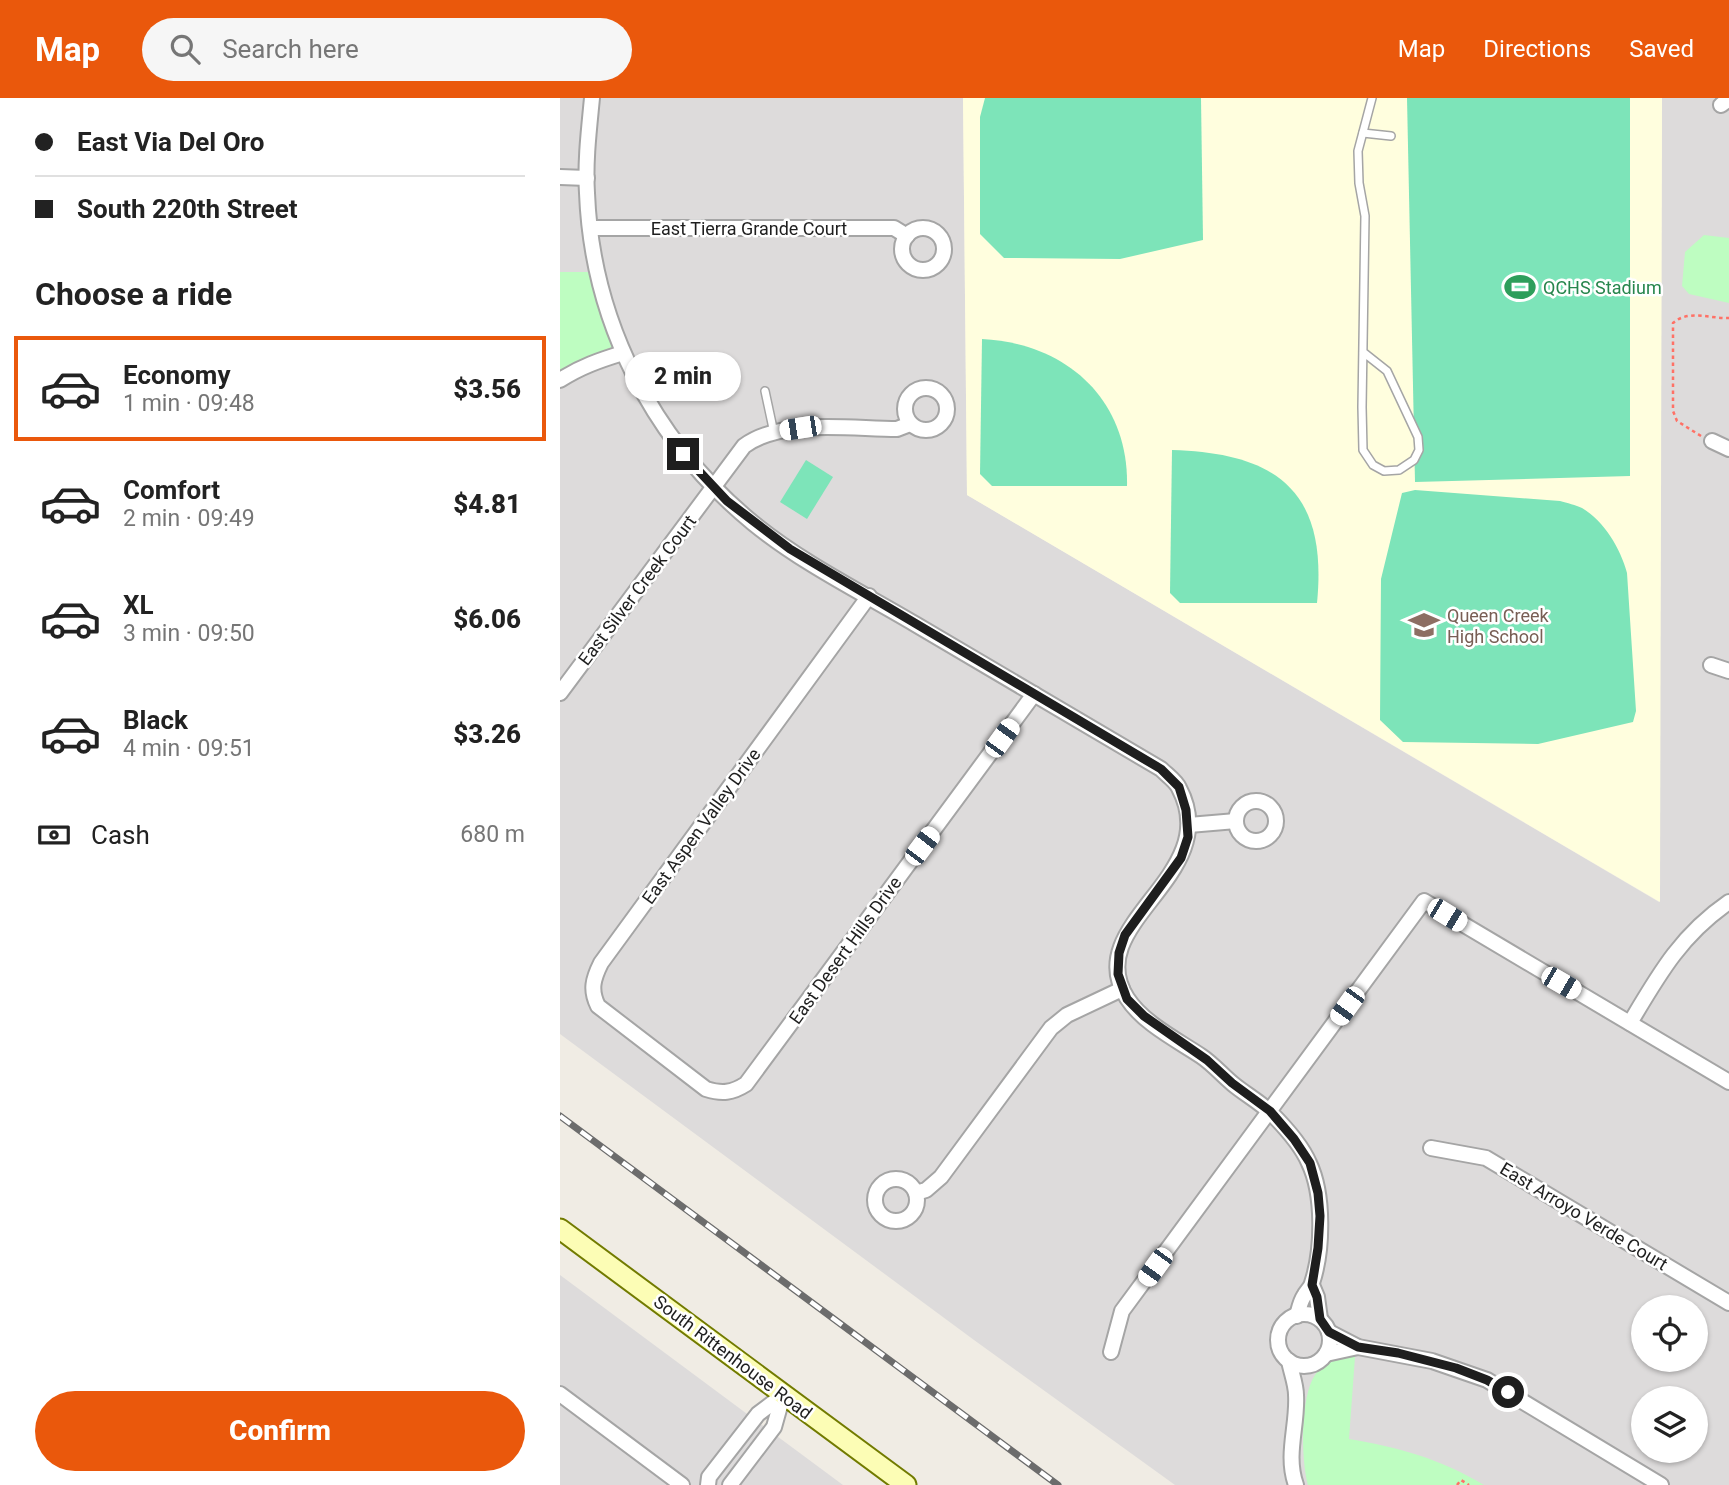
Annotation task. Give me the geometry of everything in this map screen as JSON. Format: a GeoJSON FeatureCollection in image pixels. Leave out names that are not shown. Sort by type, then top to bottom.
{"type":"FeatureCollection","features":[{"type":"Feature","properties":{"kind":"main road","name":"South Rittenhouse Road"},"geometry":{"type":"LineString","coordinates":[[560,1229],[906,1485]]}},
{"type":"Feature","properties":{"kind":"street"},"geometry":{"type":"LineString","coordinates":[[592,98],[587,178],[590,228],[598,278],[623,353],[646,401],[683,454],[755,525],[790,549],[1161,769],[1179,787],[1189,824],[1188,837],[1181,858],[1125,935],[1119,953],[1118,974],[1127,999],[1144,1016],[1207,1060],[1232,1083],[1270,1111],[1310,1163],[1318,1193],[1318,1248],[1312,1285],[1305,1294],[1297,1316]]}},
{"type":"Feature","properties":{"kind":"street"},"geometry":{"type":"LineString","coordinates":[[560,177],[587,178]]}},
{"type":"Feature","properties":{"kind":"street","name":"East Tierra Grande Court"},"geometry":{"type":"LineString","coordinates":[[590,228],[894,228],[907,236]]}},
{"type":"Feature","properties":{"kind":"street"},"geometry":{"type":"LineString","coordinates":[[560,380],[595,361],[623,353]]}},
{"type":"Feature","properties":{"kind":"street","name":"East Silver Creek Court"},"geometry":{"type":"LineString","coordinates":[[560,693],[744,446],[757,437],[800,428],[897,429],[911,424]]}},
{"type":"Feature","properties":{"kind":"street"},"geometry":{"type":"LineString","coordinates":[[1712,441],[1729,449]]}},
{"type":"Feature","properties":{"kind":"street","name":"East Aspen Valley Drive"},"geometry":{"type":"LineString","coordinates":[[653,1048],[598,1006],[592,996],[593,979],[869,596]]}},
{"type":"Feature","properties":{"kind":"street"},"geometry":{"type":"LineString","coordinates":[[1710,665],[1729,671]]}},
{"type":"Feature","properties":{"kind":"street","name":"East Desert Hills Drive"},"geometry":{"type":"LineString","coordinates":[[653,1048],[706,1089],[719,1093],[734,1092],[746,1084],[1034,694]]}},
{"type":"Feature","properties":{"kind":"street"},"geometry":{"type":"LineString","coordinates":[[1189,824],[1236,821]]}},
{"type":"Feature","properties":{"kind":"street"},"geometry":{"type":"LineString","coordinates":[[1111,1352],[1122,1311],[1424,901],[1729,1082]]}},
{"type":"Feature","properties":{"kind":"street"},"geometry":{"type":"LineString","coordinates":[[1630,1023],[1669,960],[1691,932],[1729,902]]}},
{"type":"Feature","properties":{"kind":"street"},"geometry":{"type":"LineString","coordinates":[[916,1193],[926,1190],[941,1177],[1051,1028],[1067,1015],[1122,989]]}},
{"type":"Feature","properties":{"kind":"street","name":"East Arroyo Verde Court"},"geometry":{"type":"LineString","coordinates":[[1431,1148],[1486,1158],[1729,1303]]}},
{"type":"Feature","properties":{"kind":"street"},"geometry":{"type":"LineString","coordinates":[[1312,1285],[1317,1297],[1320,1319],[1329,1332],[1358,1347],[1432,1361],[1487,1380],[1661,1485]]}},
{"type":"Feature","properties":{"kind":"street"},"geometry":{"type":"LineString","coordinates":[[1296,1485],[1292,1469],[1292,1439],[1296,1393],[1289,1361],[1279,1348],[1280,1332],[1289,1319],[1297,1316],[1305,1314],[1320,1319]]}},
{"type":"Feature","properties":{"kind":"street"},"geometry":{"type":"LineString","coordinates":[[1326,1354],[1330,1343],[1329,1332]]}},
{"type":"Feature","properties":{"kind":"street"},"geometry":{"type":"LineString","coordinates":[[1296,1393],[1304,1385],[1312,1365],[1326,1354],[1358,1347]]}},
{"type":"Feature","properties":{"kind":"street"},"geometry":{"type":"LineString","coordinates":[[1289,1361],[1300,1366],[1312,1365]]}},
{"type":"Feature","properties":{"kind":"street"},"geometry":{"type":"LineString","coordinates":[[560,1394],[682,1485]]}},
{"type":"Feature","properties":{"kind":"street"},"geometry":{"type":"LineString","coordinates":[[708,1485],[709,1477],[758,1413],[783,1395]]}},
{"type":"Feature","properties":{"kind":"street"},"geometry":{"type":"LineString","coordinates":[[730,1485],[774,1427],[783,1395]]}},
{"type":"Feature","properties":{"kind":"lane"},"geometry":{"type":"LineString","coordinates":[[1363,352],[1387,371],[1418,437],[1419,450],[1414,460],[1399,470],[1384,471],[1373,466],[1363,450],[1363,352],[1365,216],[1359,183],[1358,150],[1373,98]]}},
{"type":"Feature","properties":{"kind":"lane"},"geometry":{"type":"LineString","coordinates":[[1363,133],[1391,136]]}},
{"type":"Feature","properties":{"kind":"lane"},"geometry":{"type":"LineString","coordinates":[[765,391],[774,432]]}},
{"type":"Feature","properties":{"kind":"path"},"geometry":{"type":"LineString","coordinates":[[1712,441],[1683,427],[1673,411],[1673,323],[1680,317],[1696,315],[1729,318]]}},
{"type":"Feature","properties":{"kind":"path"},"geometry":{"type":"LineString","coordinates":[[1457,1485],[1461,1480],[1469,1485]]}},
{"type":"Feature","properties":{"kind":"shaded area"},"geometry":{"type":"Polygon","coordinates":[[[560,98],[963,98],[967,495],[1659,902],[1662,98],[1729,98],[1729,1485],[1175,1485],[560,1034],[560,98]]]}},
{"type":"Feature","properties":{"kind":"shaded area","name":"Queen Creek High School"},"geometry":{"type":"Polygon","coordinates":[[[963,98],[1662,98],[1660,902],[967,495],[963,98]]]}},
{"type":"Feature","properties":{"kind":"shaded area"},"geometry":{"type":"Polygon","coordinates":[[[560,1275],[843,1485],[560,1485],[560,1275]]]}},
{"type":"Feature","properties":{"kind":"green space"},"geometry":{"type":"Polygon","coordinates":[[[985,98],[1201,98],[1203,240],[1120,259],[1004,258],[980,234],[980,117],[985,98]]]}},
{"type":"Feature","properties":{"kind":"green space","name":"QCHS Stadium"},"geometry":{"type":"Polygon","coordinates":[[[1407,98],[1630,98],[1630,476],[1415,482],[1407,98]]]}},
{"type":"Feature","properties":{"kind":"green space"},"geometry":{"type":"Polygon","coordinates":[[[1704,235],[1729,238],[1729,303],[1689,294],[1682,286],[1685,252],[1704,235]]]}},
{"type":"Feature","properties":{"kind":"green space"},"geometry":{"type":"Polygon","coordinates":[[[560,272],[588,272],[614,346],[560,375],[560,272]]]}},
{"type":"Feature","properties":{"kind":"green space"},"geometry":{"type":"Polygon","coordinates":[[[982,339],[1013,343],[1041,352],[1066,365],[1087,382],[1104,403],[1117,427],[1125,455],[1127,486],[992,486],[980,474],[982,339]]]}},
{"type":"Feature","properties":{"kind":"green space"},"geometry":{"type":"Polygon","coordinates":[[[1172,450],[1209,453],[1241,460],[1267,470],[1288,486],[1304,507],[1314,533],[1318,565],[1317,603],[1180,603],[1170,593],[1172,450]]]}},
{"type":"Feature","properties":{"kind":"green space"},"geometry":{"type":"Polygon","coordinates":[[[806,460],[833,477],[807,519],[780,502],[806,460]]]}},
{"type":"Feature","properties":{"kind":"green space"},"geometry":{"type":"Polygon","coordinates":[[[1415,490],[1560,501],[1582,508],[1598,521],[1616,545],[1627,573],[1636,711],[1633,722],[1538,744],[1403,742],[1380,720],[1381,579],[1402,493],[1415,490]]]}},
{"type":"Feature","properties":{"kind":"green space"},"geometry":{"type":"Polygon","coordinates":[[[1343,1357],[1355,1357],[1349,1439],[1419,1455],[1484,1485],[1308,1485],[1303,1429],[1310,1385],[1321,1368],[1343,1357]]]}},
{"type":"Feature","properties":{"kind":"railway"},"geometry":{"type":"LineString","coordinates":[[560,1116],[1058,1485]]}},
{"type":"Feature","properties":{"kind":"place","name":"QCHS Stadium"},"geometry":{"type":"Point","coordinates":[1520,287]}},
{"type":"Feature","properties":{"kind":"place","name":"Queen Creek High School"},"geometry":{"type":"Point","coordinates":[1424,625]}},
{"type":"Feature","properties":{"kind":"route"},"geometry":{"type":"LineString","coordinates":[[683,454],[727,501],[755,525],[790,549],[1161,769],[1179,787],[1189,824],[1188,837],[1181,858],[1125,935],[1119,953],[1118,974],[1127,999],[1144,1016],[1207,1060],[1232,1083],[1270,1111],[1310,1163],[1318,1193],[1320,1216],[1312,1285],[1317,1297],[1320,1319],[1329,1332],[1358,1347],[1398,1353],[1456,1368],[1508,1392]]}}]}
